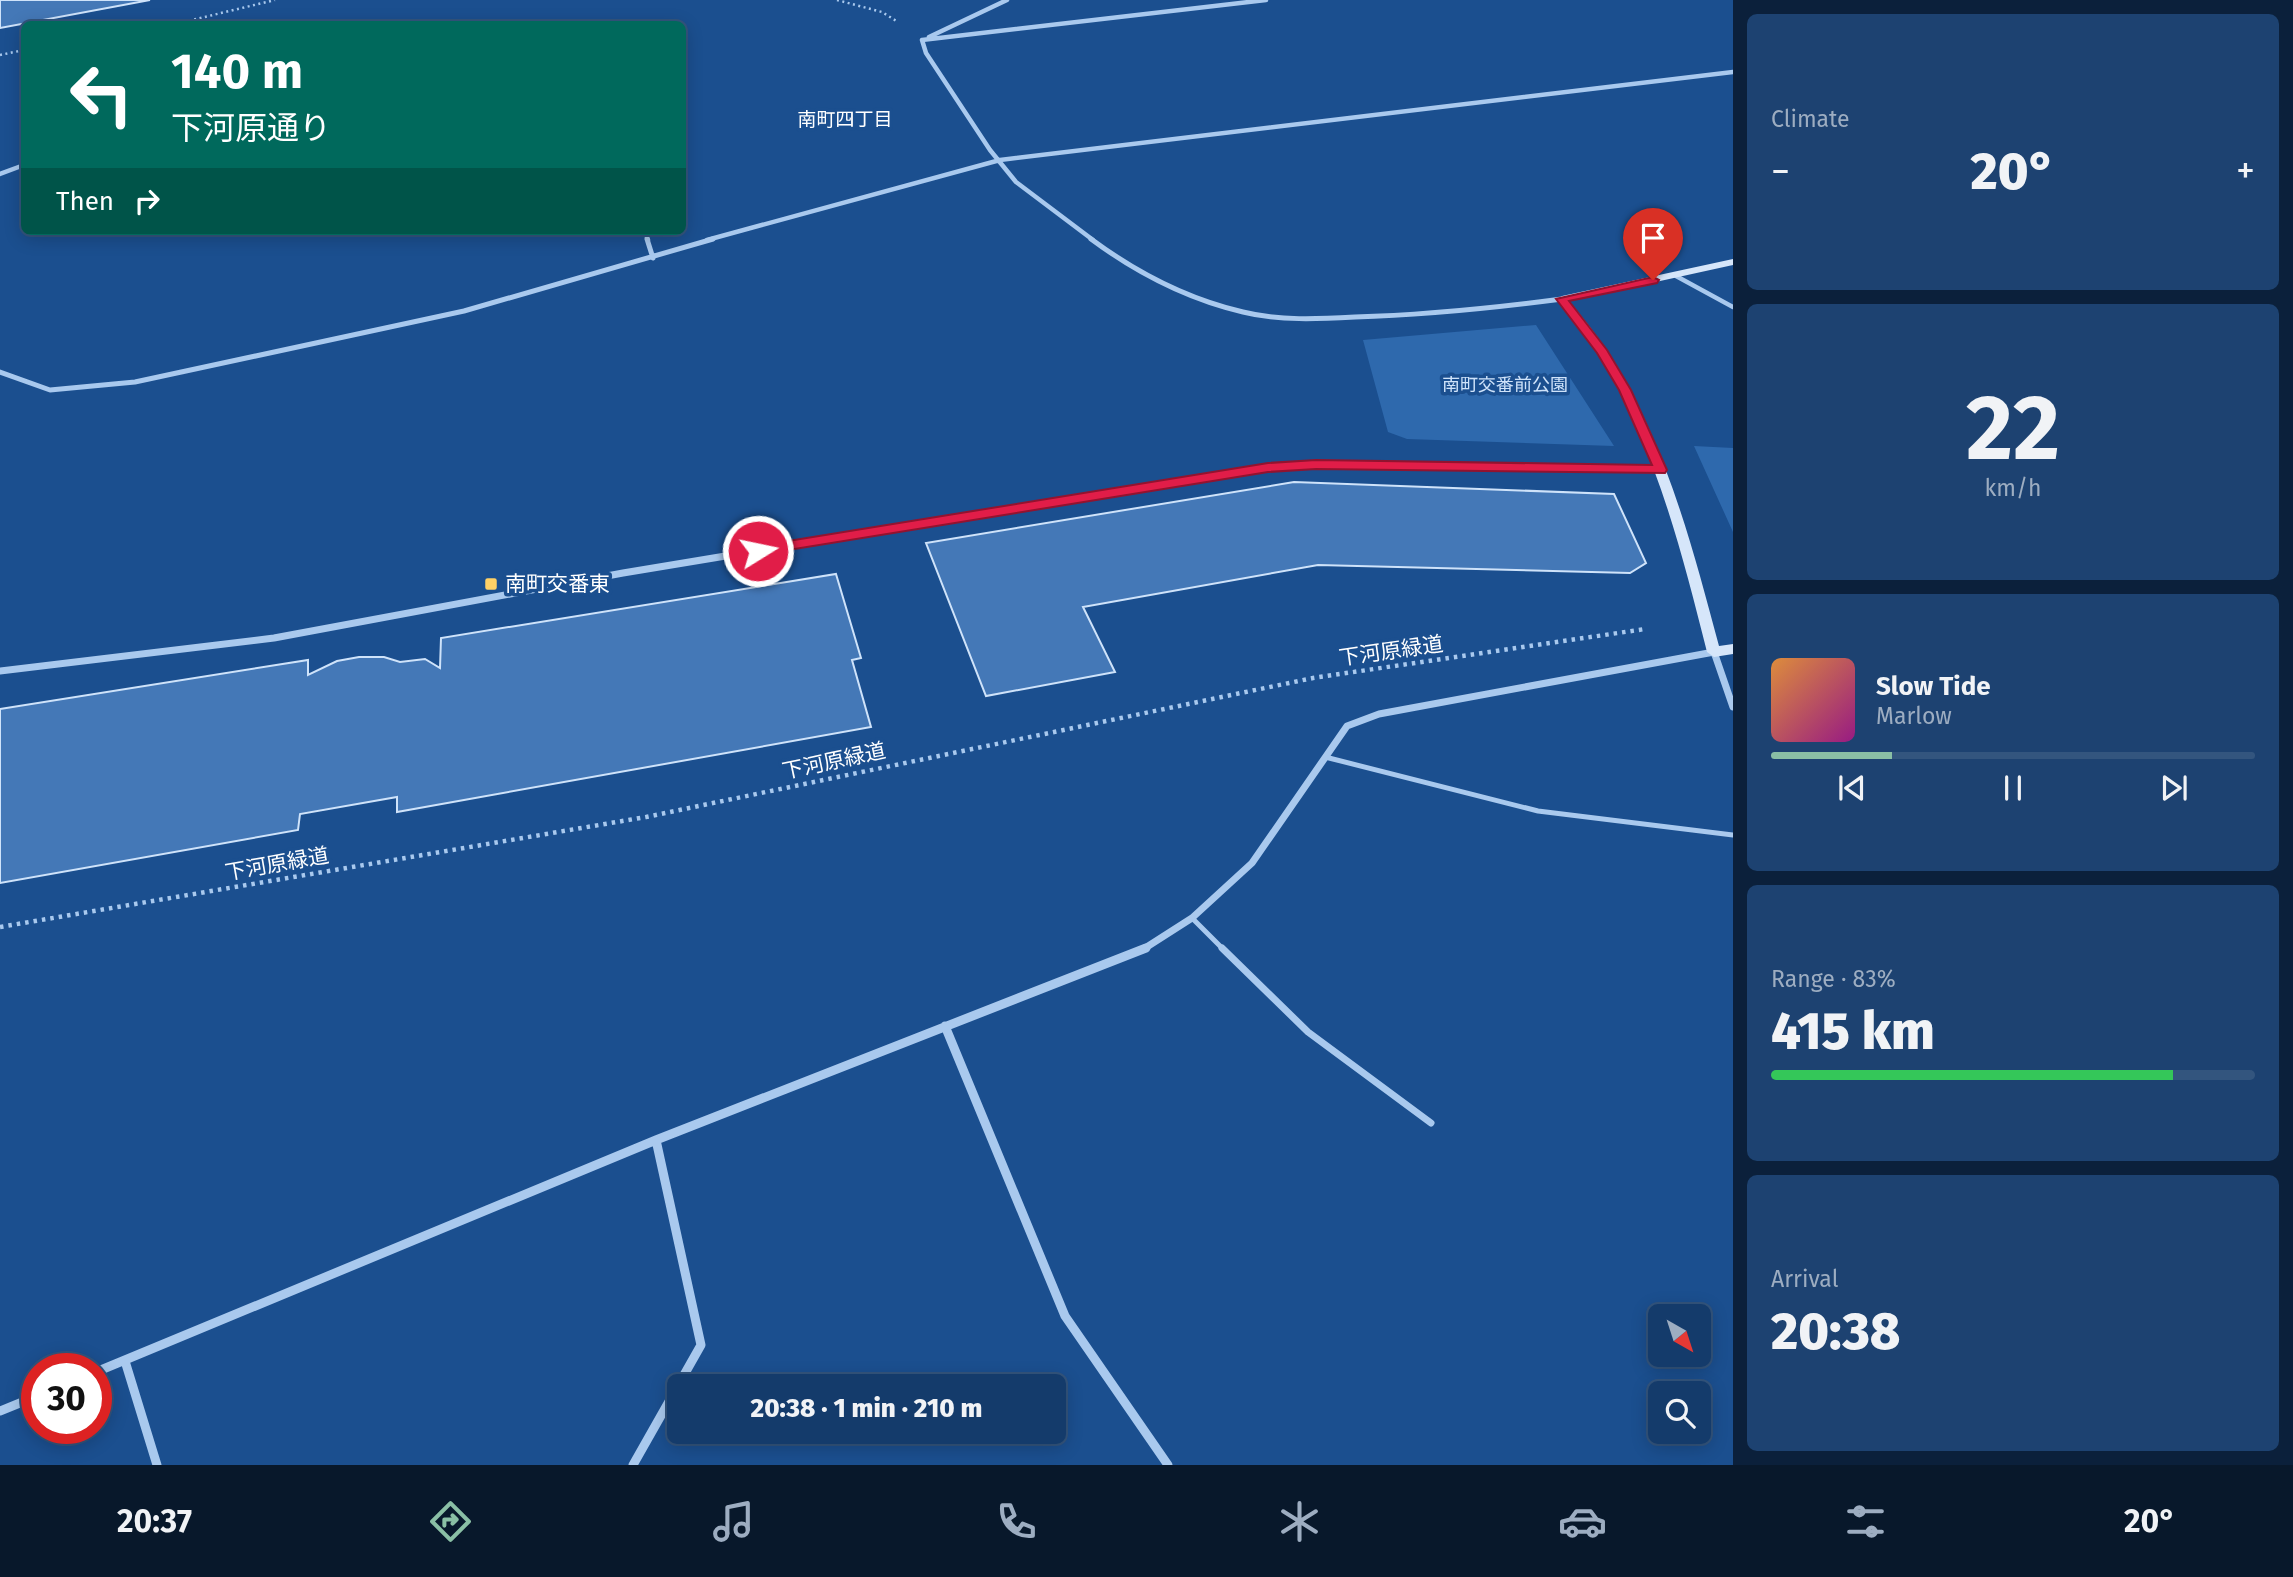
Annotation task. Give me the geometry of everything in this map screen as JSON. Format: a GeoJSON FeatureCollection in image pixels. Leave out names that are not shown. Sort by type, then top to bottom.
{"type":"FeatureCollection","features":[{"type":"Feature","properties":{"kind":"street"},"geometry":{"type":"LineString","coordinates":[[922,40],[1007,0]]}},
{"type":"Feature","properties":{"kind":"street"},"geometry":{"type":"LineString","coordinates":[[922,40],[1266,0]]}},
{"type":"Feature","properties":{"kind":"street"},"geometry":{"type":"LineString","coordinates":[[922,40],[926,53],[1016,182],[1106,250],[1140,272],[1176,290],[1245,313],[1279,318],[1358,319],[1441,314],[1562,299],[1733,262]]}},
{"type":"Feature","properties":{"kind":"street"},"geometry":{"type":"LineString","coordinates":[[0,372],[50,390],[135,382],[464,311],[829,205],[999,160],[1733,72]]}},
{"type":"Feature","properties":{"kind":"street"},"geometry":{"type":"LineString","coordinates":[[0,174],[21,166]]}},
{"type":"Feature","properties":{"kind":"street"},"geometry":{"type":"LineString","coordinates":[[646,235],[653,258]]}},
{"type":"Feature","properties":{"kind":"street"},"geometry":{"type":"LineString","coordinates":[[1562,299],[1603,352],[1625,390],[1660,470],[1686,546],[1714,652],[1733,707]]}},
{"type":"Feature","properties":{"kind":"street"},"geometry":{"type":"LineString","coordinates":[[0,671],[274,638],[623,573],[1268,467],[1316,464],[1660,470]]}},
{"type":"Feature","properties":{"kind":"street"},"geometry":{"type":"LineString","coordinates":[[112,1366],[656,1140],[1150,946],[1192,918],[1251,863],[1348,726],[1379,714],[1733,649]]}},
{"type":"Feature","properties":{"kind":"street"},"geometry":{"type":"LineString","coordinates":[[945,1026],[1065,1316],[1168,1465]]}},
{"type":"Feature","properties":{"kind":"street"},"geometry":{"type":"LineString","coordinates":[[633,1465],[701,1345],[656,1140]]}},
{"type":"Feature","properties":{"kind":"street"},"geometry":{"type":"LineString","coordinates":[[125,1361],[157,1465]]}},
{"type":"Feature","properties":{"kind":"street"},"geometry":{"type":"LineString","coordinates":[[0,1411],[21,1402]]}},
{"type":"Feature","properties":{"kind":"lane"},"geometry":{"type":"LineString","coordinates":[[1676,275],[1733,307]]}},
{"type":"Feature","properties":{"kind":"lane"},"geometry":{"type":"LineString","coordinates":[[1325,757],[1538,811],[1733,835]]}},
{"type":"Feature","properties":{"kind":"lane"},"geometry":{"type":"LineString","coordinates":[[1192,918],[1308,1032],[1431,1123]]}},
{"type":"Feature","properties":{"kind":"path"},"geometry":{"type":"LineString","coordinates":[[188,21],[275,0]]}},
{"type":"Feature","properties":{"kind":"path"},"geometry":{"type":"LineString","coordinates":[[837,0],[882,12],[922,40]]}},
{"type":"Feature","properties":{"kind":"path"},"geometry":{"type":"LineString","coordinates":[[0,55],[21,51]]}},
{"type":"Feature","properties":{"kind":"path","name":"下河原緑道"},"geometry":{"type":"LineString","coordinates":[[0,928],[646,817],[1313,678],[1653,627]]}},
{"type":"Feature","properties":{"kind":"green space","name":"南町交番前公園"},"geometry":{"type":"Polygon","coordinates":[[[1536,325],[1614,446],[1407,439],[1388,432],[1363,340],[1536,325]]]}},
{"type":"Feature","properties":{"kind":"green space"},"geometry":{"type":"Polygon","coordinates":[[[1694,446],[1733,448],[1733,532],[1694,446]]]}},
{"type":"Feature","properties":{"kind":"building"},"geometry":{"type":"Polygon","coordinates":[[[0,0],[150,0],[38,21],[21,21],[21,24],[0,28],[0,0]]]}},
{"type":"Feature","properties":{"kind":"building"},"geometry":{"type":"Polygon","coordinates":[[[1294,482],[1614,494],[1646,563],[1630,573],[1318,565],[1083,607],[1115,672],[986,696],[926,543],[1294,482]]]}},
{"type":"Feature","properties":{"kind":"building"},"geometry":{"type":"Polygon","coordinates":[[[836,574],[861,658],[852,660],[871,727],[397,812],[397,797],[300,814],[298,830],[0,883],[0,709],[308,660],[308,675],[337,661],[359,657],[384,657],[400,662],[425,659],[440,668],[441,638],[836,574]]]}},
{"type":"Feature","properties":{"kind":"place","name":"南町交番東"},"geometry":{"type":"Point","coordinates":[491,584]}},
{"type":"Feature","properties":{"kind":"district","name":"南町四丁目"},"geometry":{"type":"Point","coordinates":[845,119]}},
{"type":"Feature","properties":{"kind":"route"},"geometry":{"type":"LineString","coordinates":[[758,551],[1268,467],[1316,464],[1660,470],[1625,390],[1603,352],[1562,299],[1653,280]]}}]}
